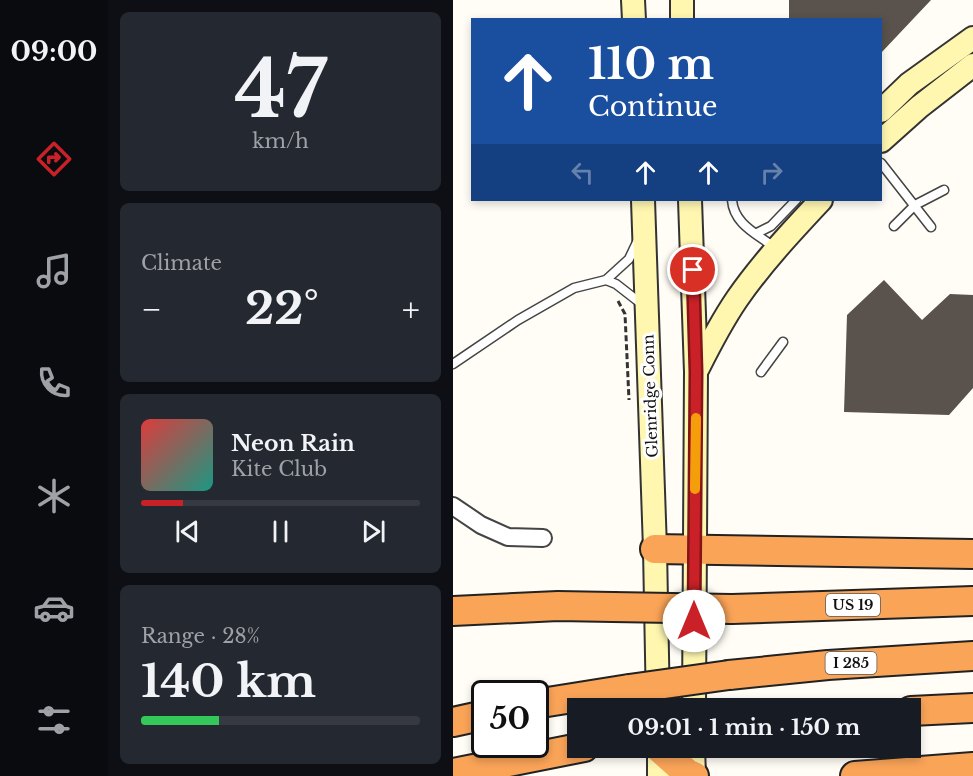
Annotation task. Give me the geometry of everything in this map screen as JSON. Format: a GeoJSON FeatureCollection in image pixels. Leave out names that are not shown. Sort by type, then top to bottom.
{"type":"FeatureCollection","features":[{"type":"Feature","properties":{"kind":"highway"},"geometry":{"type":"LineString","coordinates":[[655,549],[973,554]]}},
{"type":"Feature","properties":{"kind":"highway"},"geometry":{"type":"LineString","coordinates":[[453,593],[504,595],[558,606]]}},
{"type":"Feature","properties":{"kind":"highway","name":"US 19"},"geometry":{"type":"LineString","coordinates":[[453,611],[558,606],[732,609],[973,601]]}},
{"type":"Feature","properties":{"kind":"highway","name":"I 285"},"geometry":{"type":"LineString","coordinates":[[549,702],[729,675],[828,665],[973,656]]}},
{"type":"Feature","properties":{"kind":"highway"},"geometry":{"type":"LineString","coordinates":[[453,701],[471,702]]}},
{"type":"Feature","properties":{"kind":"highway"},"geometry":{"type":"LineString","coordinates":[[921,711],[973,708]]}},
{"type":"Feature","properties":{"kind":"highway"},"geometry":{"type":"LineString","coordinates":[[453,722],[471,718]]}},
{"type":"Feature","properties":{"kind":"highway"},"geometry":{"type":"LineString","coordinates":[[453,773],[567,750]]}},
{"type":"Feature","properties":{"kind":"highway"},"geometry":{"type":"LineString","coordinates":[[670,758],[687,773],[694,776]]}},
{"type":"Feature","properties":{"kind":"highway"},"geometry":{"type":"LineString","coordinates":[[855,776],[973,767]]}},
{"type":"Feature","properties":{"kind":"main road"},"geometry":{"type":"LineString","coordinates":[[633,0],[634,18]]}},
{"type":"Feature","properties":{"kind":"main road"},"geometry":{"type":"LineString","coordinates":[[682,0],[682,18]]}},
{"type":"Feature","properties":{"kind":"main road"},"geometry":{"type":"LineString","coordinates":[[882,110],[909,84],[973,38]]}},
{"type":"Feature","properties":{"kind":"main road"},"geometry":{"type":"LineString","coordinates":[[882,140],[919,107],[973,65]]}},
{"type":"Feature","properties":{"kind":"main road","name":"Glenridge Conn"},"geometry":{"type":"LineString","coordinates":[[643,201],[658,698]]}},
{"type":"Feature","properties":{"kind":"main road"},"geometry":{"type":"LineString","coordinates":[[690,201],[696,372],[694,698]]}},
{"type":"Feature","properties":{"kind":"main road"},"geometry":{"type":"LineString","coordinates":[[696,372],[737,299],[776,249],[820,201]]}},
{"type":"Feature","properties":{"kind":"main road"},"geometry":{"type":"LineString","coordinates":[[659,758],[659,776]]}},
{"type":"Feature","properties":{"kind":"main road"},"geometry":{"type":"LineString","coordinates":[[693,758],[694,776]]}},
{"type":"Feature","properties":{"kind":"street"},"geometry":{"type":"LineString","coordinates":[[453,506],[481,525],[508,537],[543,538]]}},
{"type":"Feature","properties":{"kind":"lane"},"geometry":{"type":"LineString","coordinates":[[882,164],[931,227]]}},
{"type":"Feature","properties":{"kind":"lane"},"geometry":{"type":"LineString","coordinates":[[894,226],[915,205],[944,190]]}},
{"type":"Feature","properties":{"kind":"lane"},"geometry":{"type":"LineString","coordinates":[[732,201],[733,208],[744,226],[757,233],[776,249]]}},
{"type":"Feature","properties":{"kind":"lane"},"geometry":{"type":"LineString","coordinates":[[757,233],[771,226],[796,201]]}},
{"type":"Feature","properties":{"kind":"lane"},"geometry":{"type":"LineString","coordinates":[[453,364],[518,320],[574,288],[606,280],[629,259],[645,225]]}},
{"type":"Feature","properties":{"kind":"lane"},"geometry":{"type":"LineString","coordinates":[[606,280],[617,284],[647,309]]}},
{"type":"Feature","properties":{"kind":"lane"},"geometry":{"type":"LineString","coordinates":[[761,372],[783,342]]}},
{"type":"Feature","properties":{"kind":"path"},"geometry":{"type":"LineString","coordinates":[[617,284],[617,297],[625,314],[630,407]]}},
{"type":"Feature","properties":{"kind":"building"},"geometry":{"type":"Polygon","coordinates":[[[789,0],[931,0],[882,52],[882,18],[789,18],[789,0]]]}},
{"type":"Feature","properties":{"kind":"building"},"geometry":{"type":"Polygon","coordinates":[[[884,280],[922,320],[950,294],[973,295],[973,388],[949,415],[844,412],[847,315],[884,280]]]}},
{"type":"Feature","properties":{"kind":"slow traffic"},"geometry":{"type":"LineString","coordinates":[[695,489],[696,418]]}},
{"type":"Feature","properties":{"kind":"route"},"geometry":{"type":"LineString","coordinates":[[693,270],[696,372],[694,621]]}}]}
